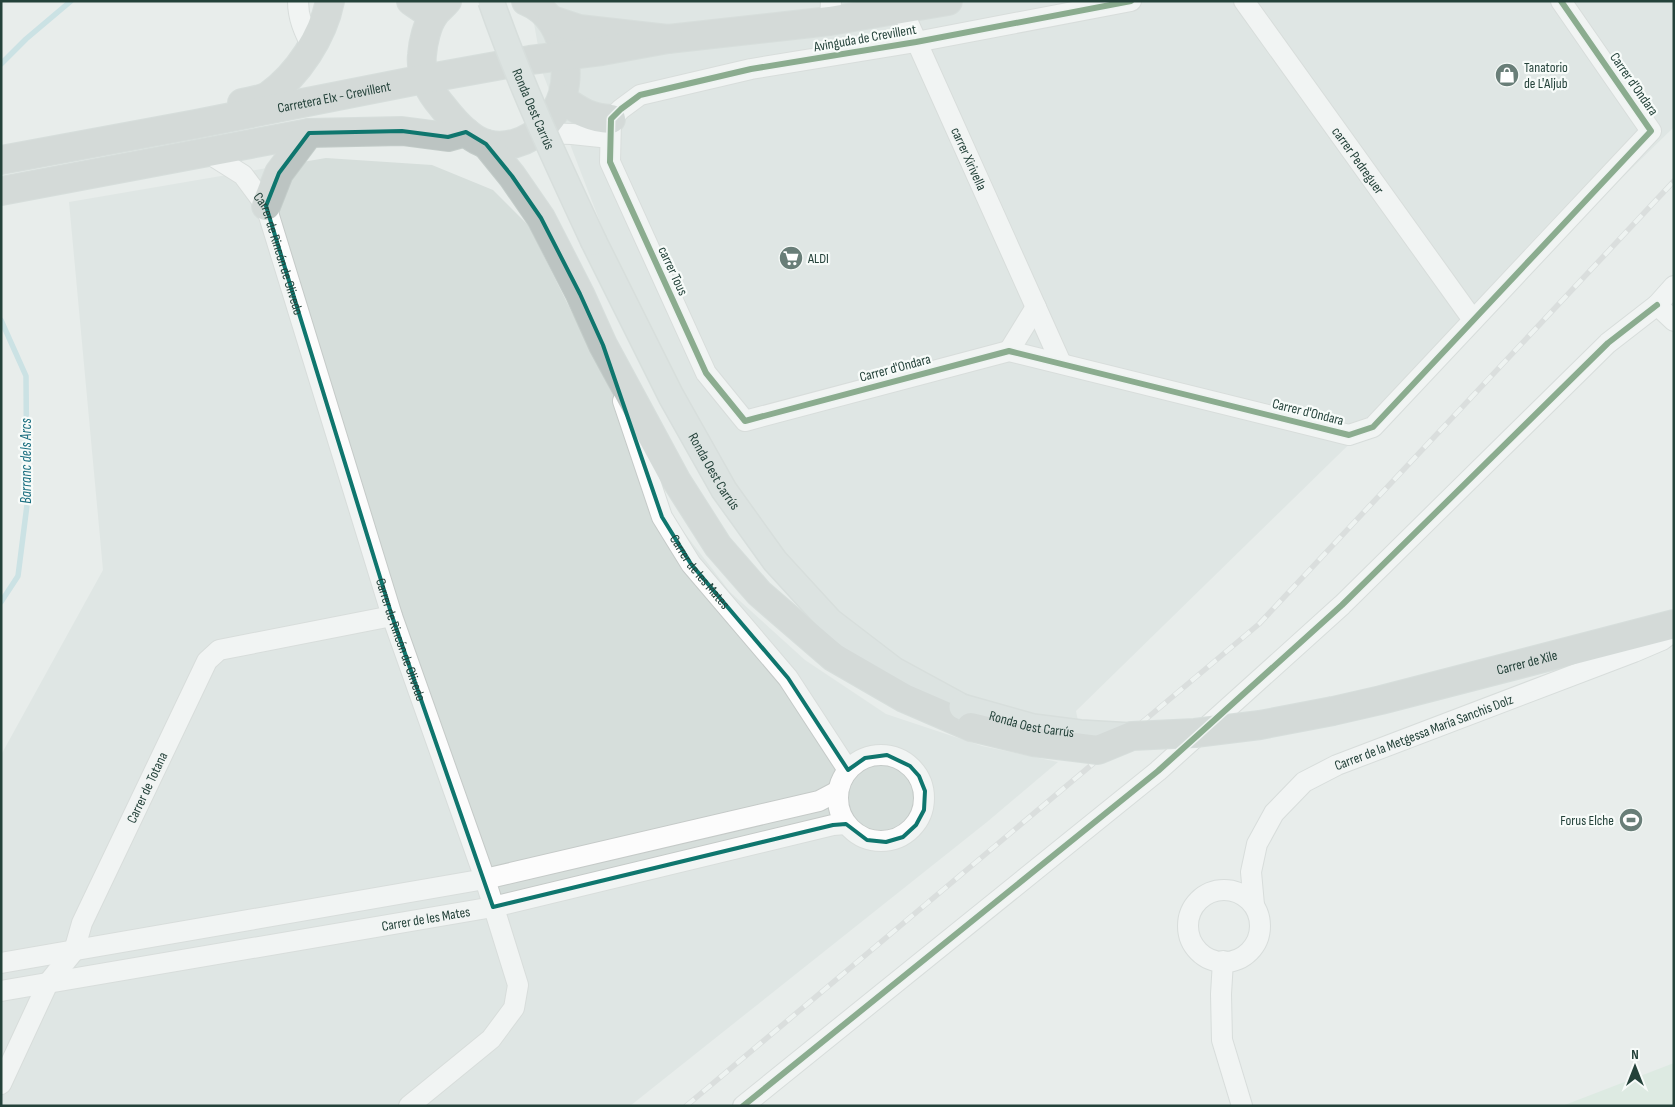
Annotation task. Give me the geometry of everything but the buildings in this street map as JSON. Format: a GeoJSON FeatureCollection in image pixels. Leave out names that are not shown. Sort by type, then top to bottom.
{"type":"FeatureCollection","features":[{"type":"Feature","properties":{"kind":"highway"},"geometry":{"type":"LineString","coordinates":[[138,134],[200,112],[266,97],[299,68],[327,18],[330,1]]}},
{"type":"Feature","properties":{"kind":"highway","name":"Avinguda de Crevillent"},"geometry":{"type":"LineString","coordinates":[[537,7],[579,29],[668,38],[830,11],[902,9],[948,1]]}},
{"type":"Feature","properties":{"kind":"highway"},"geometry":{"type":"LineString","coordinates":[[424,79],[421,56],[430,6]]}},
{"type":"Feature","properties":{"kind":"highway"},"geometry":{"type":"LineString","coordinates":[[1,191],[309,133],[402,131],[448,137],[476,138],[506,146],[518,143],[537,133],[554,115],[562,99],[566,70],[564,56],[558,34],[537,7]]}},
{"type":"Feature","properties":{"kind":"highway","name":"Carretera Elx - Crevillent"},"geometry":{"type":"LineString","coordinates":[[1,160],[62,150],[424,79],[668,38]]}},
{"type":"Feature","properties":{"kind":"highway","name":"Ronda Oest Carrús"},"geometry":{"type":"LineString","coordinates":[[424,79],[436,99],[451,117],[476,138],[512,176],[541,218],[604,345],[676,480],[718,546],[759,593],[833,657],[904,698],[966,717],[1033,742],[1098,750],[1132,736],[1195,733],[1260,725],[1381,700]]}},
{"type":"Feature","properties":{"kind":"highway"},"geometry":{"type":"LineString","coordinates":[[562,99],[611,128]]}},
{"type":"Feature","properties":{"kind":"highway"},"geometry":{"type":"LineString","coordinates":[[266,206],[279,173],[309,133]]}},
{"type":"Feature","properties":{"kind":"highway","name":"Carrer de Xile"},"geometry":{"type":"LineString","coordinates":[[1381,700],[1674,624]]}},
{"type":"Feature","properties":{"kind":"main road","name":"Ronda Oest Carrús"},"geometry":{"type":"LineString","coordinates":[[491,1],[504,37],[554,156],[594,242],[672,396],[724,490],[775,561],[837,626],[894,670],[966,717]]}},
{"type":"Feature","properties":{"kind":"street"},"geometry":{"type":"LineString","coordinates":[[298,1],[301,24],[312,45]]}},
{"type":"Feature","properties":{"kind":"street","name":"Avinguda de Crevillent"},"geometry":{"type":"LineString","coordinates":[[611,128],[621,109],[640,95],[751,69],[916,42],[1131,1]]}},
{"type":"Feature","properties":{"kind":"street","name":"carrer Pedreguer"},"geometry":{"type":"LineString","coordinates":[[1244,1],[1473,320]]}},
{"type":"Feature","properties":{"kind":"street","name":"Carrer d'Ondara"},"geometry":{"type":"LineString","coordinates":[[745,421],[1010,351],[1349,435],[1372,427],[1651,131],[1561,1]]}},
{"type":"Feature","properties":{"kind":"street","name":"carrer Xirivella"},"geometry":{"type":"LineString","coordinates":[[902,9],[1061,363]]}},
{"type":"Feature","properties":{"kind":"street"},"geometry":{"type":"LineString","coordinates":[[537,133],[572,134],[611,128]]}},
{"type":"Feature","properties":{"kind":"street","name":"carrer Tous"},"geometry":{"type":"LineString","coordinates":[[611,128],[610,162],[706,373],[745,421]]}},
{"type":"Feature","properties":{"kind":"street","name":"Carrer de Rincón de Olivedo"},"geometry":{"type":"LineString","coordinates":[[208,153],[243,175],[266,206],[392,616],[485,879],[518,985],[514,1008],[491,1039],[409,1106]]}},
{"type":"Feature","properties":{"kind":"street"},"geometry":{"type":"LineString","coordinates":[[743,1106],[1158,770],[1342,605],[1608,343],[1658,305],[1674,286]]}},
{"type":"Feature","properties":{"kind":"street"},"geometry":{"type":"LineString","coordinates":[[1658,305],[1674,321]]}},
{"type":"Feature","properties":{"kind":"street"},"geometry":{"type":"LineString","coordinates":[[1010,351],[1036,307]]}},
{"type":"Feature","properties":{"kind":"street","name":"Carrer de les Mates"},"geometry":{"type":"LineString","coordinates":[[604,345],[662,517],[690,564],[788,678],[848,770]]}},
{"type":"Feature","properties":{"kind":"street","name":"Carrer de Totana"},"geometry":{"type":"LineString","coordinates":[[1,1084],[48,983],[74,951],[82,923],[207,661],[219,650],[392,616]]}},
{"type":"Feature","properties":{"kind":"street","name":"Carrer de la Metgessa María Sanchis Dolz"},"geometry":{"type":"LineString","coordinates":[[1254,905],[1251,872],[1257,844],[1274,813],[1304,782],[1337,765],[1634,652],[1662,640],[1674,631]]}},
{"type":"Feature","properties":{"kind":"street"},"geometry":{"type":"LineString","coordinates":[[876,755],[893,756],[910,766],[919,776],[925,791],[924,810],[916,825],[903,836],[886,842],[867,840],[851,831],[840,812],[838,792],[842,778],[848,770],[865,758],[876,755]]}},
{"type":"Feature","properties":{"kind":"street"},"geometry":{"type":"LineString","coordinates":[[1,963],[485,879],[819,802],[838,792]]}},
{"type":"Feature","properties":{"kind":"street","name":"Carrer de les Mates"},"geometry":{"type":"LineString","coordinates":[[1,991],[493,907],[833,825],[846,824]]}},
{"type":"Feature","properties":{"kind":"street"},"geometry":{"type":"LineString","coordinates":[[1224,889],[1235,891],[1246,897],[1254,905],[1259,917],[1260,930],[1256,942],[1250,951],[1239,958],[1220,962],[1202,955],[1194,946],[1188,934],[1187,922],[1191,909],[1199,899],[1211,891],[1224,889]]}},
{"type":"Feature","properties":{"kind":"street"},"geometry":{"type":"LineString","coordinates":[[1223,961],[1220,994],[1222,1040],[1242,1106]]}},
{"type":"Feature","properties":{"kind":"highlighted area"},"geometry":{"type":"Polygon","coordinates":[[[402,131],[448,137],[466,132],[486,144],[512,176],[541,218],[580,294],[603,345],[662,517],[691,564],[788,678],[848,770],[865,758],[887,755],[910,766],[919,776],[925,791],[924,810],[916,825],[903,837],[886,842],[867,840],[846,824],[833,825],[493,907],[392,616],[266,206],[279,173],[309,133],[402,131]]]}},
{"type":"Feature","properties":{"kind":"shaded area"},"geometry":{"type":"Polygon","coordinates":[[[530,1],[1674,1],[1674,127],[1076,711],[1079,726],[1026,719],[890,669],[786,573],[679,396],[610,248],[543,74],[530,1]]]}},
{"type":"Feature","properties":{"kind":"shaded area"},"geometry":{"type":"Polygon","coordinates":[[[326,158],[432,165],[493,190],[529,226],[676,522],[730,592],[805,660],[886,714],[982,746],[1058,762],[987,822],[630,1106],[1,1106],[1,755],[103,570],[69,202],[326,158]]]}},
{"type":"Feature","properties":{"kind":"green space"},"geometry":{"type":"Polygon","coordinates":[[[1674,1063],[1674,1106],[1562,1106],[1674,1063]]]}},
{"type":"Feature","properties":{"kind":"waterway","name":"Barranc dels Arcs"},"geometry":{"type":"LineString","coordinates":[[1,64],[26,39],[71,1]]}},
{"type":"Feature","properties":{"kind":"waterway","name":"Barranc dels Arcs"},"geometry":{"type":"LineString","coordinates":[[1,320],[26,376],[27,505],[18,576],[1,602]]}},
{"type":"Feature","properties":{"kind":"railway"},"geometry":{"type":"LineString","coordinates":[[686,1106],[1259,624],[1674,181]]}},
{"type":"Feature","properties":{"kind":"cycle path"},"geometry":{"type":"LineString","coordinates":[[1131,1],[916,42],[751,69],[640,95],[611,119],[610,162],[706,373],[745,421],[1009,351],[1349,435],[1373,427],[1651,131],[1561,1]]}},
{"type":"Feature","properties":{"kind":"cycle path"},"geometry":{"type":"LineString","coordinates":[[743,1106],[1158,771],[1342,605],[1608,343],[1657,305]]}},
{"type":"Feature","properties":{"kind":"place","name":"Tanatorio de L'Aljub"},"geometry":{"type":"Point","coordinates":[1507,75]}},
{"type":"Feature","properties":{"kind":"place","name":"ALDI"},"geometry":{"type":"Point","coordinates":[791,258]}},
{"type":"Feature","properties":{"kind":"place","name":"Forus Elche"},"geometry":{"type":"Point","coordinates":[1631,820]}}]}
